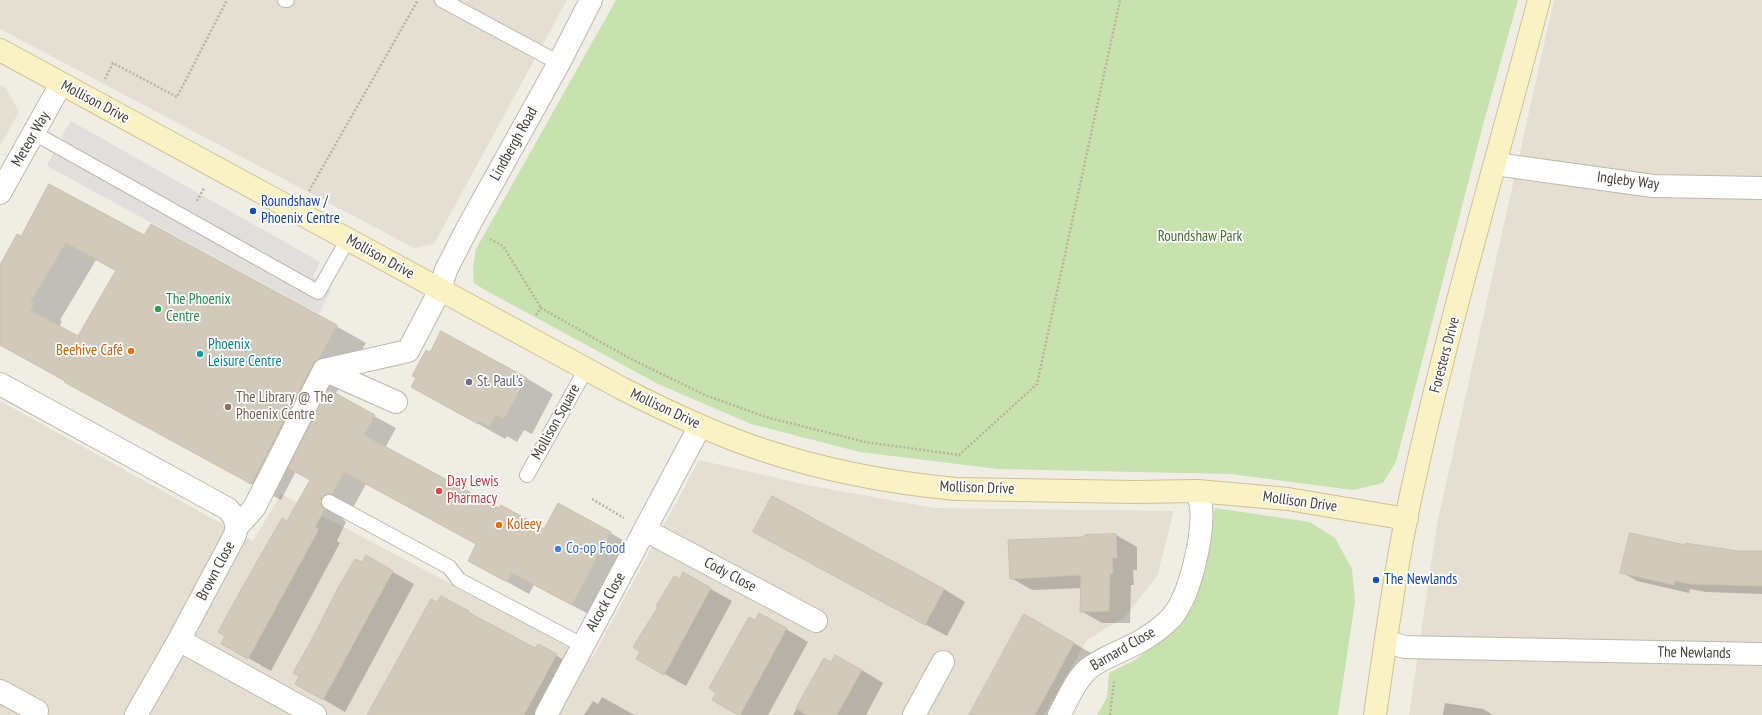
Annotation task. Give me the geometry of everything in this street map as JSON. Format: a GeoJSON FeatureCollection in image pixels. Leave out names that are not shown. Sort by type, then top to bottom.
{"type":"FeatureCollection","features":[{"type":"Feature","properties":{"kind":"main road","name":"Foresters Drive"},"geometry":{"type":"LineString","coordinates":[[1376,715],[1386,642],[1416,469],[1434,394],[1538,0]]}},
{"type":"Feature","properties":{"kind":"main road","name":"Mollison Drive"},"geometry":{"type":"LineString","coordinates":[[0,50],[660,408],[700,426],[766,451],[808,464],[848,473],[932,487],[956,489],[1135,492],[1197,491],[1288,499],[1407,519]]}},
{"type":"Feature","properties":{"kind":"street","name":"Lindbergh Road"},"geometry":{"type":"LineString","coordinates":[[324,370],[408,351],[440,290],[446,270],[468,227],[559,63],[591,0]]}},
{"type":"Feature","properties":{"kind":"street","name":"Meteor Way"},"geometry":{"type":"LineString","coordinates":[[0,194],[61,84]]}},
{"type":"Feature","properties":{"kind":"street","name":"Ingleby Way"},"geometry":{"type":"LineString","coordinates":[[1495,164],[1653,186],[1762,188]]}},
{"type":"Feature","properties":{"kind":"street"},"geometry":{"type":"LineString","coordinates":[[237,528],[254,508],[324,370],[396,402]]}},
{"type":"Feature","properties":{"kind":"street","name":"Brown Close"},"geometry":{"type":"LineString","coordinates":[[0,384],[219,502],[233,514],[237,528],[228,550],[136,715]]}},
{"type":"Feature","properties":{"kind":"street","name":"Alcock Close"},"geometry":{"type":"LineString","coordinates":[[546,715],[700,426]]}},
{"type":"Feature","properties":{"kind":"street","name":"Barnard Close"},"geometry":{"type":"LineString","coordinates":[[1059,715],[1087,670],[1098,662],[1119,653],[1159,629],[1171,618],[1181,602],[1190,583],[1200,538],[1201,505],[1197,491]]}},
{"type":"Feature","properties":{"kind":"street","name":"Cody Close"},"geometry":{"type":"LineString","coordinates":[[645,530],[816,621]]}},
{"type":"Feature","properties":{"kind":"street"},"geometry":{"type":"LineString","coordinates":[[179,640],[315,715]]}},
{"type":"Feature","properties":{"kind":"street","name":"The Newlands"},"geometry":{"type":"LineString","coordinates":[[1386,642],[1405,647],[1762,654]]}},
{"type":"Feature","properties":{"kind":"street"},"geometry":{"type":"LineString","coordinates":[[914,715],[943,662]]}},
{"type":"Feature","properties":{"kind":"street"},"geometry":{"type":"LineString","coordinates":[[0,691],[41,714]]}},
{"type":"Feature","properties":{"kind":"lane"},"geometry":{"type":"LineString","coordinates":[[442,0],[559,63]]}},
{"type":"Feature","properties":{"kind":"lane"},"geometry":{"type":"LineString","coordinates":[[34,133],[318,292],[348,239]]}},
{"type":"Feature","properties":{"kind":"lane","name":"Mollison Square"},"geometry":{"type":"LineString","coordinates":[[527,475],[586,369]]}},
{"type":"Feature","properties":{"kind":"lane"},"geometry":{"type":"LineString","coordinates":[[329,502],[449,567],[459,580],[582,645]]}},
{"type":"Feature","properties":{"kind":"path"},"geometry":{"type":"LineString","coordinates":[[113,63],[177,97],[227,0]]}},
{"type":"Feature","properties":{"kind":"path"},"geometry":{"type":"LineString","coordinates":[[297,212],[418,0]]}},
{"type":"Feature","properties":{"kind":"path"},"geometry":{"type":"LineString","coordinates":[[468,227],[503,246],[541,308],[629,358],[705,395],[766,416],[865,442],[959,455],[1037,384],[1120,0]]}},
{"type":"Feature","properties":{"kind":"path"},"geometry":{"type":"LineString","coordinates":[[187,218],[216,167]]}},
{"type":"Feature","properties":{"kind":"path"},"geometry":{"type":"LineString","coordinates":[[533,319],[541,308]]}},
{"type":"Feature","properties":{"kind":"path"},"geometry":{"type":"LineString","coordinates":[[592,499],[645,530]]}},
{"type":"Feature","properties":{"kind":"path"},"geometry":{"type":"LineString","coordinates":[[1110,715],[1119,653]]}},
{"type":"Feature","properties":{"kind":"shaded area"},"geometry":{"type":"Polygon","coordinates":[[[0,0],[567,0],[434,244],[414,248],[0,29],[0,0]]]}},
{"type":"Feature","properties":{"kind":"shaded area"},"geometry":{"type":"Polygon","coordinates":[[[1554,0],[1762,0],[1762,715],[1409,715],[1437,524],[1554,0]]]}},
{"type":"Feature","properties":{"kind":"shaded area"},"geometry":{"type":"Polygon","coordinates":[[[0,85],[6,88],[19,112],[0,146],[0,85]]]}},
{"type":"Feature","properties":{"kind":"shaded area"},"geometry":{"type":"Polygon","coordinates":[[[71,121],[320,262],[313,277],[331,290],[319,314],[47,166],[56,146],[71,121]]]}},
{"type":"Feature","properties":{"kind":"shaded area"},"geometry":{"type":"Polygon","coordinates":[[[0,401],[253,541],[281,494],[491,605],[591,660],[699,460],[807,485],[934,508],[1174,511],[1157,576],[1125,617],[1087,640],[1044,715],[0,715],[0,401]]]}},
{"type":"Feature","properties":{"kind":"green space","name":"Roundshaw Park"},"geometry":{"type":"Polygon","coordinates":[[[616,0],[1518,0],[1483,125],[1396,462],[1383,483],[1353,490],[1231,474],[998,469],[860,452],[751,424],[658,384],[485,290],[474,283],[473,268],[476,249],[616,0]]]}},
{"type":"Feature","properties":{"kind":"green space"},"geometry":{"type":"Polygon","coordinates":[[[1215,508],[1310,522],[1335,538],[1352,569],[1355,602],[1338,715],[1097,715],[1107,697],[1109,673],[1135,660],[1177,627],[1196,595],[1215,508]]]}},
{"type":"Feature","properties":{"kind":"building","name":"Phoenix Leisure Centre"},"geometry":{"type":"Polygon","coordinates":[[[49,184],[144,235],[151,224],[337,325],[319,359],[313,364],[251,484],[64,382],[65,381],[0,345],[0,265],[17,234],[21,236],[49,184]],[[66,243],[31,302],[34,304],[30,310],[78,336],[116,270],[66,243]]]}},
{"type":"Feature","properties":{"kind":"building","name":"St. Paul's"},"geometry":{"type":"Polygon","coordinates":[[[441,331],[527,378],[504,419],[496,415],[489,427],[479,421],[478,424],[411,387],[416,378],[412,376],[426,350],[430,352],[441,331]]]}},
{"type":"Feature","properties":{"kind":"building"},"geometry":{"type":"Polygon","coordinates":[[[328,389],[375,415],[364,435],[499,508],[501,505],[544,529],[558,503],[611,532],[572,605],[512,573],[507,582],[468,561],[476,544],[344,472],[332,494],[325,495],[321,498],[322,506],[325,509],[315,527],[319,529],[248,659],[221,644],[225,636],[218,632],[282,518],[287,521],[310,480],[288,468],[328,389]]]}},
{"type":"Feature","properties":{"kind":"building"},"geometry":{"type":"Polygon","coordinates":[[[772,496],[944,589],[925,625],[753,532],[772,496]]]}},
{"type":"Feature","properties":{"kind":"building"},"geometry":{"type":"Polygon","coordinates":[[[1630,533],[1685,545],[1685,543],[1738,551],[1762,551],[1762,586],[1690,584],[1675,581],[1674,585],[1620,573],[1630,533]]]}},
{"type":"Feature","properties":{"kind":"building"},"geometry":{"type":"Polygon","coordinates":[[[1116,534],[1117,558],[1112,558],[1113,573],[1110,574],[1109,611],[1080,612],[1081,575],[1010,579],[1008,540],[1085,537],[1085,535],[1116,534]]]}},
{"type":"Feature","properties":{"kind":"building"},"geometry":{"type":"Polygon","coordinates":[[[366,555],[393,571],[323,700],[295,684],[299,676],[293,673],[355,559],[362,562],[366,555]]]}},
{"type":"Feature","properties":{"kind":"building"},"geometry":{"type":"Polygon","coordinates":[[[683,572],[711,588],[664,675],[636,659],[640,652],[633,647],[658,607],[656,606],[674,576],[680,579],[683,572]]]}},
{"type":"Feature","properties":{"kind":"building"},"geometry":{"type":"Polygon","coordinates":[[[441,596],[535,648],[538,644],[557,654],[524,715],[367,715],[431,599],[437,602],[441,596]]]}},
{"type":"Feature","properties":{"kind":"building"},"geometry":{"type":"Polygon","coordinates":[[[759,613],[787,628],[740,715],[738,715],[712,700],[716,693],[709,688],[749,617],[755,620],[759,613]]]}},
{"type":"Feature","properties":{"kind":"building"},"geometry":{"type":"Polygon","coordinates":[[[1024,614],[1074,643],[1035,715],[969,715],[1024,614]]]}},
{"type":"Feature","properties":{"kind":"building"},"geometry":{"type":"Polygon","coordinates":[[[835,655],[862,670],[837,715],[807,715],[796,708],[824,658],[831,662],[835,655]]]}},
{"type":"Feature","properties":{"kind":"place","name":"Roundshaw / Phoenix Centre"},"geometry":{"type":"Point","coordinates":[253,211]}},
{"type":"Feature","properties":{"kind":"place","name":"The Phoenix Centre"},"geometry":{"type":"Point","coordinates":[158,309]}},
{"type":"Feature","properties":{"kind":"place","name":"Beehive Café"},"geometry":{"type":"Point","coordinates":[131,351]}},
{"type":"Feature","properties":{"kind":"place","name":"Phoenix Leisure Centre"},"geometry":{"type":"Point","coordinates":[200,354]}},
{"type":"Feature","properties":{"kind":"place","name":"St. Paul's"},"geometry":{"type":"Point","coordinates":[469,382]}},
{"type":"Feature","properties":{"kind":"place","name":"The Library @ The Phoenix Centre"},"geometry":{"type":"Point","coordinates":[228,407]}},
{"type":"Feature","properties":{"kind":"place","name":"Day Lewis Pharmacy"},"geometry":{"type":"Point","coordinates":[439,491]}},
{"type":"Feature","properties":{"kind":"place","name":"Koleey"},"geometry":{"type":"Point","coordinates":[499,525]}},
{"type":"Feature","properties":{"kind":"place","name":"Co-op Food"},"geometry":{"type":"Point","coordinates":[558,549]}},
{"type":"Feature","properties":{"kind":"place","name":"The Newlands"},"geometry":{"type":"Point","coordinates":[1376,580]}}]}
